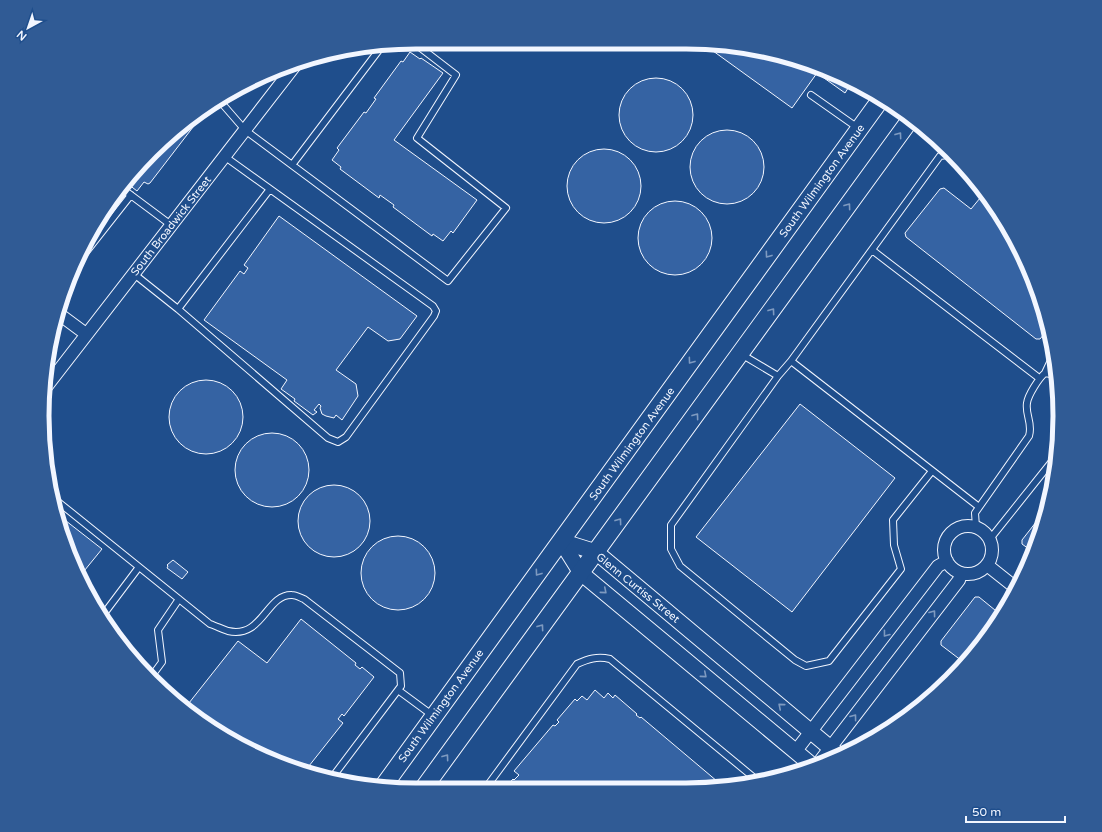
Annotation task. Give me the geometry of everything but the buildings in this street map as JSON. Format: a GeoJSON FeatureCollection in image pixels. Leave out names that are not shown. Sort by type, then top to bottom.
{"type":"FeatureCollection","features":[{"type":"Feature","properties":{"kind":"main road","name":"South Wilmington Avenue"},"geometry":{"type":"LineString","coordinates":[[387,782],[878,103]]}},
{"type":"Feature","properties":{"kind":"main road"},"geometry":{"type":"LineString","coordinates":[[427,783],[907,124]]}},
{"type":"Feature","properties":{"kind":"street","name":"South Broadwick Street"},"geometry":{"type":"LineString","coordinates":[[51,380],[245,130],[288,72]]}},
{"type":"Feature","properties":{"kind":"street"},"geometry":{"type":"LineString","coordinates":[[63,317],[86,334]]}},
{"type":"Feature","properties":{"kind":"street"},"geometry":{"type":"LineString","coordinates":[[966,525],[976,527],[984,531],[990,538],[992,548],[991,557],[987,565],[979,571],[970,574],[961,573],[952,568],[947,561],[944,552],[945,542],[950,534],[957,528],[966,525]]}},
{"type":"Feature","properties":{"kind":"street","name":"Glenn Curtiss Street"},"geometry":{"type":"LineString","coordinates":[[561,541],[596,552],[834,751]]}},
{"type":"Feature","properties":{"kind":"street"},"geometry":{"type":"LineString","coordinates":[[561,541],[581,573],[808,762]]}},
{"type":"Feature","properties":{"kind":"street"},"geometry":{"type":"LineString","coordinates":[[795,752],[938,566],[947,561]]}},
{"type":"Feature","properties":{"kind":"street"},"geometry":{"type":"LineString","coordinates":[[987,565],[1012,585]]}},
{"type":"Feature","properties":{"kind":"street"},"geometry":{"type":"LineString","coordinates":[[836,750],[958,580],[961,573]]}},
{"type":"Feature","properties":{"kind":"lane"},"geometry":{"type":"LineString","coordinates":[[223,104],[245,130],[448,280],[506,208],[417,138],[456,75],[422,49]]}},
{"type":"Feature","properties":{"kind":"lane"},"geometry":{"type":"LineString","coordinates":[[292,165],[378,51]]}},
{"type":"Feature","properties":{"kind":"lane"},"geometry":{"type":"LineString","coordinates":[[811,95],[859,129]]}},
{"type":"Feature","properties":{"kind":"lane"},"geometry":{"type":"LineString","coordinates":[[932,471],[893,520],[894,545],[901,569],[829,661],[806,666],[795,660],[680,566],[671,549],[671,525],[778,376],[791,361],[940,156],[945,155]]}},
{"type":"Feature","properties":{"kind":"lane"},"geometry":{"type":"LineString","coordinates":[[134,274],[178,309],[328,438],[338,442],[346,437],[436,311],[433,306],[224,156]]}},
{"type":"Feature","properties":{"kind":"lane"},"geometry":{"type":"LineString","coordinates":[[178,309],[270,189]]}},
{"type":"Feature","properties":{"kind":"lane"},"geometry":{"type":"LineString","coordinates":[[126,192],[171,225]]}},
{"type":"Feature","properties":{"kind":"lane"},"geometry":{"type":"LineString","coordinates":[[91,245],[131,195]]}},
{"type":"Feature","properties":{"kind":"lane"},"geometry":{"type":"LineString","coordinates":[[872,250],[1042,376],[1051,375]]}},
{"type":"Feature","properties":{"kind":"lane"},"geometry":{"type":"LineString","coordinates":[[741,354],[778,376]]}},
{"type":"Feature","properties":{"kind":"lane"},"geometry":{"type":"LineString","coordinates":[[791,361],[979,507]]}},
{"type":"Feature","properties":{"kind":"lane"},"geometry":{"type":"LineString","coordinates":[[976,527],[975,513],[1029,436],[1031,428],[1027,402],[1049,363]]}},
{"type":"Feature","properties":{"kind":"lane"},"geometry":{"type":"LineString","coordinates":[[990,538],[1050,464]]}},
{"type":"Feature","properties":{"kind":"lane"},"geometry":{"type":"LineString","coordinates":[[60,503],[210,624],[228,631],[242,631],[253,627],[278,599],[292,595],[304,599],[400,673],[401,686],[335,774]]}},
{"type":"Feature","properties":{"kind":"lane"},"geometry":{"type":"LineString","coordinates":[[106,612],[139,567]]}},
{"type":"Feature","properties":{"kind":"lane"},"geometry":{"type":"LineString","coordinates":[[154,673],[162,662],[158,630],[179,599]]}},
{"type":"Feature","properties":{"kind":"lane"},"geometry":{"type":"LineString","coordinates":[[489,783],[577,664],[591,658],[602,657],[610,659],[753,777]]}},
{"type":"Feature","properties":{"kind":"lane"},"geometry":{"type":"LineString","coordinates":[[398,690],[434,716]]}}]}
